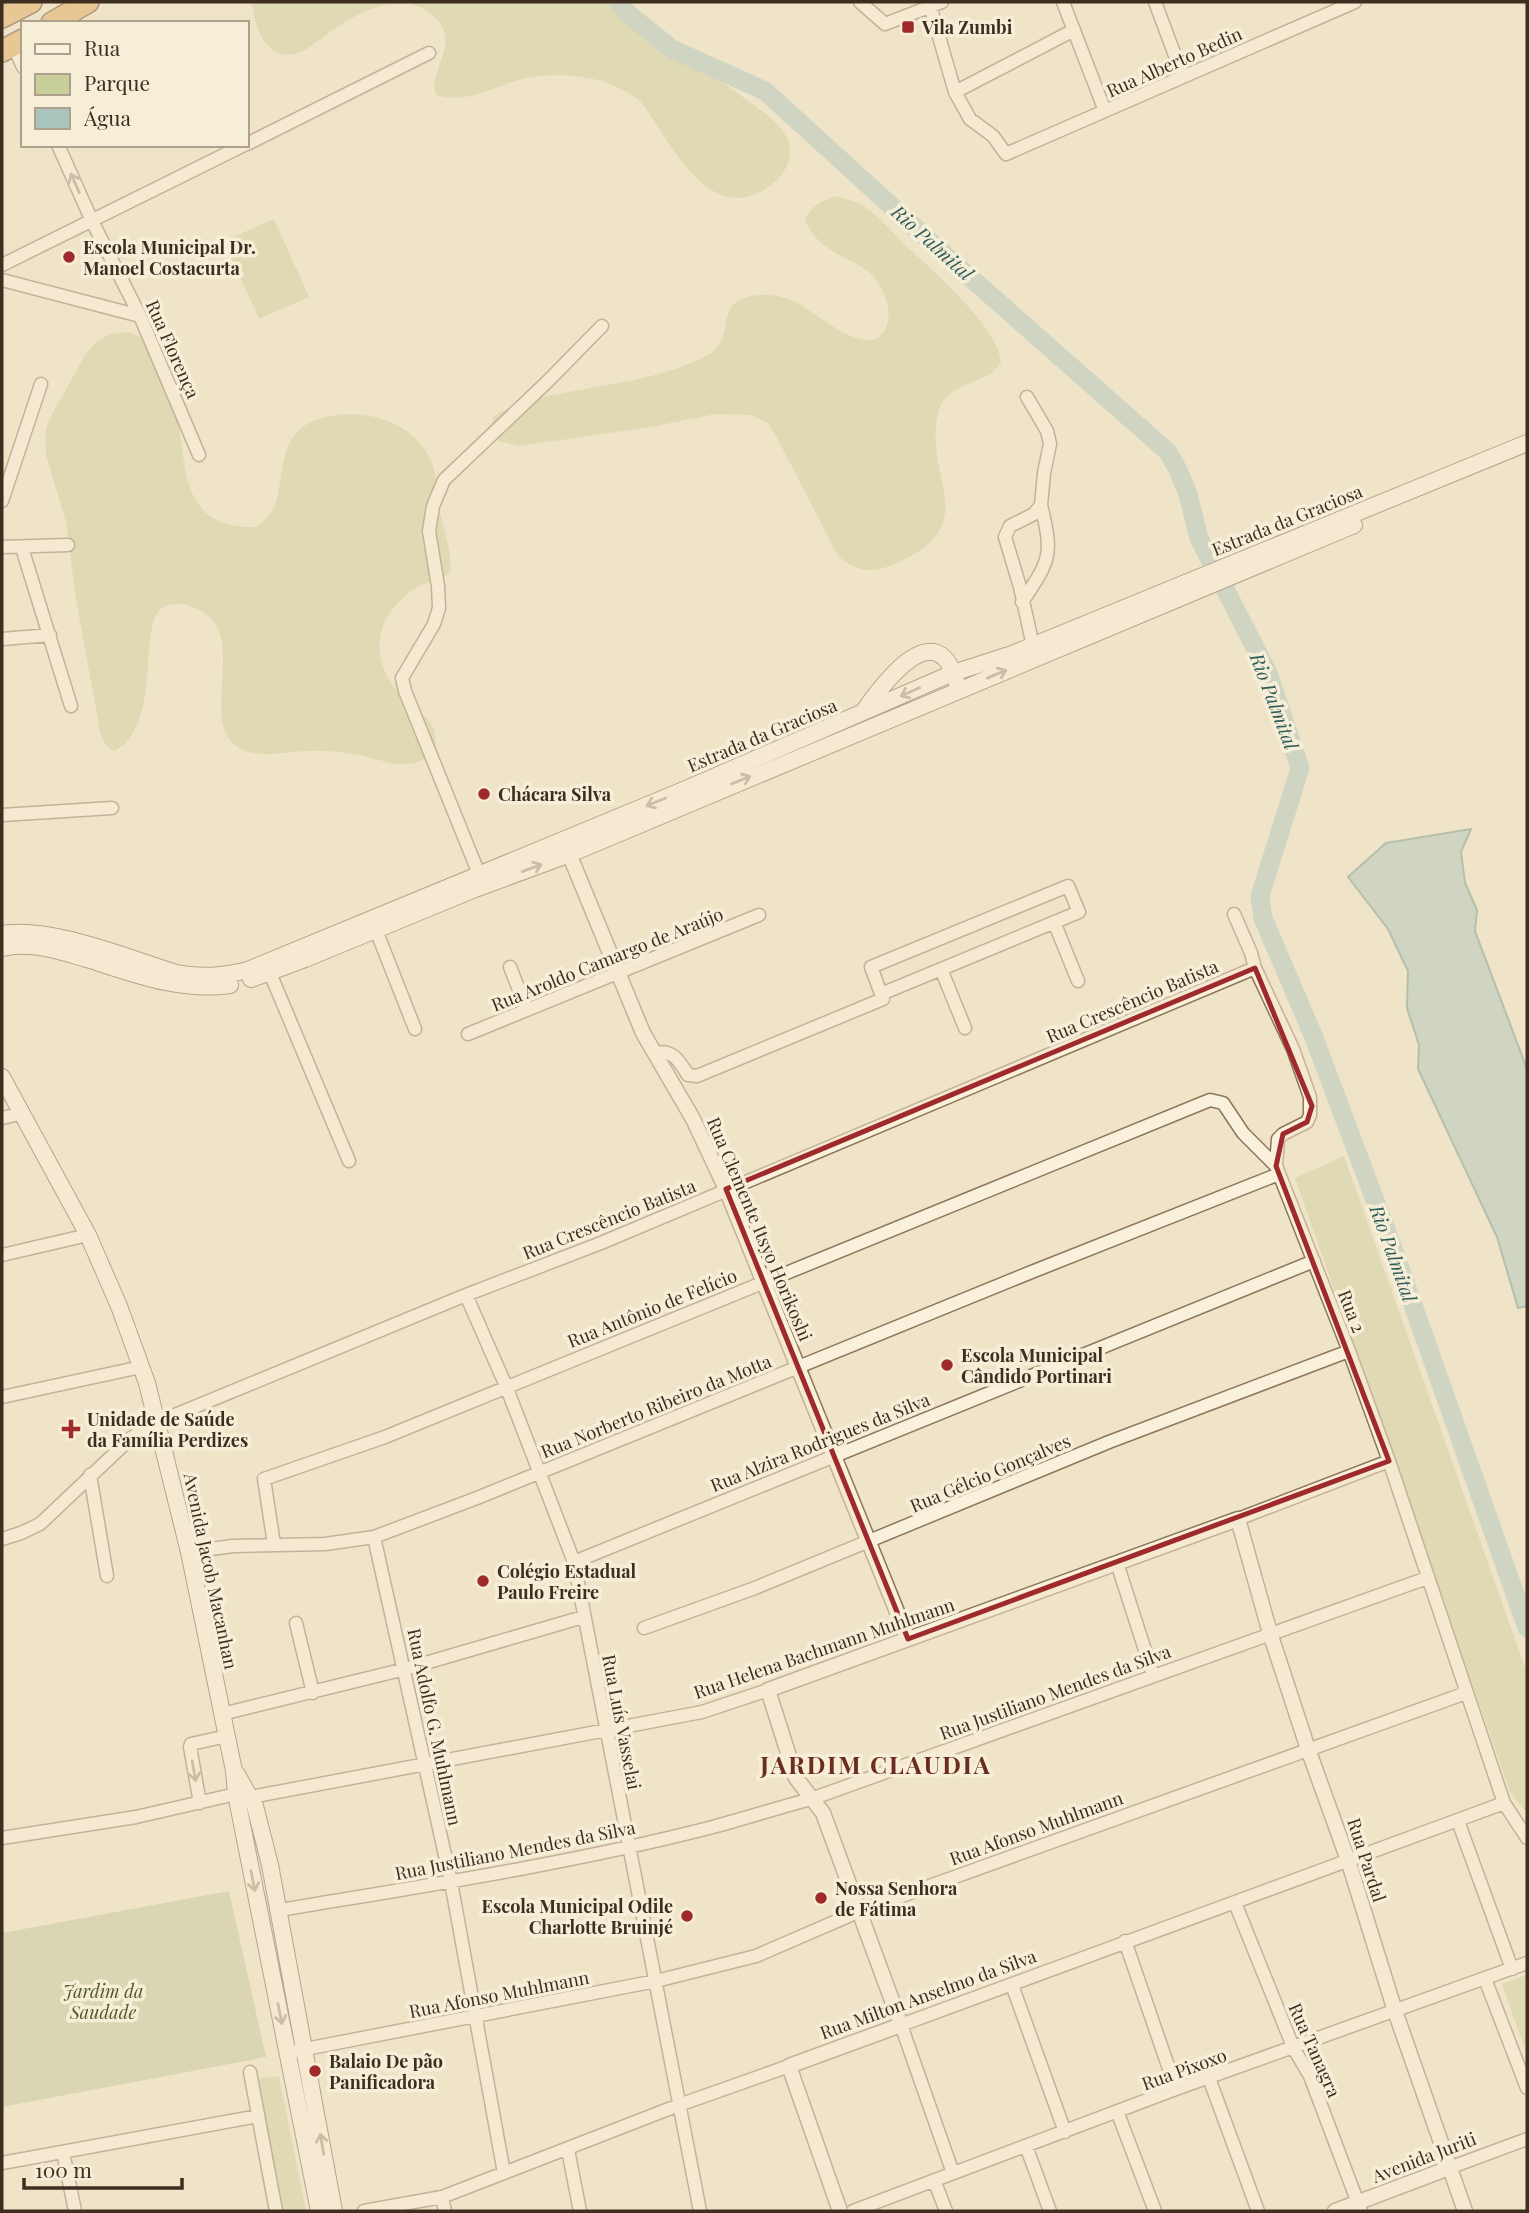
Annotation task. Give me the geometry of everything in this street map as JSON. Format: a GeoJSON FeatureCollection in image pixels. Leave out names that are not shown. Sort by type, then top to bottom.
{"type":"FeatureCollection","features":[{"type":"Feature","properties":{"kind":"highway"},"geometry":{"type":"LineString","coordinates":[[2,17],[31,2]]}},
{"type":"Feature","properties":{"kind":"highway"},"geometry":{"type":"LineString","coordinates":[[55,21],[88,2]]}},
{"type":"Feature","properties":{"kind":"main road","name":"Estrada da Graciosa"},"geometry":{"type":"LineString","coordinates":[[1241,566],[1527,443]]}},
{"type":"Feature","properties":{"kind":"main road","name":"Estrada da Graciosa"},"geometry":{"type":"LineString","coordinates":[[2,948],[28,945],[51,948],[180,986],[206,988],[270,973],[475,889],[953,673],[1033,646],[1203,581],[1527,453]]}},
{"type":"Feature","properties":{"kind":"main road","name":"Estrada da Graciosa"},"geometry":{"type":"LineString","coordinates":[[2,934],[26,932],[52,935],[197,977],[222,976],[248,970],[479,874],[567,847],[958,690],[1203,581]]}},
{"type":"Feature","properties":{"kind":"main road"},"geometry":{"type":"LineString","coordinates":[[862,713],[897,668],[917,655],[932,652],[943,656],[953,673],[958,690]]}},
{"type":"Feature","properties":{"kind":"main road","name":"Avenida Jacob Macanhan"},"geometry":{"type":"LineString","coordinates":[[2,1077],[88,1236],[119,1306],[158,1422],[189,1552],[234,1771],[244,1796],[260,1823],[280,1910],[334,2211]]}},
{"type":"Feature","properties":{"kind":"main road"},"geometry":{"type":"LineString","coordinates":[[244,1796],[240,1815],[319,2211]]}},
{"type":"Feature","properties":{"kind":"street"},"geometry":{"type":"LineString","coordinates":[[860,2],[885,24],[934,4],[955,92],[1074,30]]}},
{"type":"Feature","properties":{"kind":"street"},"geometry":{"type":"LineString","coordinates":[[1063,2],[1105,111]]}},
{"type":"Feature","properties":{"kind":"street"},"geometry":{"type":"LineString","coordinates":[[1155,2],[1183,77]]}},
{"type":"Feature","properties":{"kind":"street","name":"Rua Alberto Bedin"},"geometry":{"type":"LineString","coordinates":[[955,92],[970,119],[993,136],[1006,154],[1355,2]]}},
{"type":"Feature","properties":{"kind":"street"},"geometry":{"type":"LineString","coordinates":[[12,45],[21,63]]}},
{"type":"Feature","properties":{"kind":"street"},"geometry":{"type":"LineString","coordinates":[[248,144],[429,53]]}},
{"type":"Feature","properties":{"kind":"street","name":"Rua Florença"},"geometry":{"type":"LineString","coordinates":[[59,147],[140,316],[199,454]]}},
{"type":"Feature","properties":{"kind":"street"},"geometry":{"type":"LineString","coordinates":[[2,265],[241,147]]}},
{"type":"Feature","properties":{"kind":"street"},"geometry":{"type":"LineString","coordinates":[[2,281],[140,316]]}},
{"type":"Feature","properties":{"kind":"street"},"geometry":{"type":"LineString","coordinates":[[479,874],[402,678],[434,624],[439,608],[429,531],[433,506],[444,480],[602,326]]}},
{"type":"Feature","properties":{"kind":"street"},"geometry":{"type":"LineString","coordinates":[[2,500],[41,384]]}},
{"type":"Feature","properties":{"kind":"street"},"geometry":{"type":"LineString","coordinates":[[1022,601],[1045,568],[1048,539],[1041,505],[1050,444],[1047,431],[1027,397]]}},
{"type":"Feature","properties":{"kind":"street"},"geometry":{"type":"LineString","coordinates":[[1033,646],[1005,537],[1010,526],[1034,514],[1041,505]]}},
{"type":"Feature","properties":{"kind":"street"},"geometry":{"type":"LineString","coordinates":[[2,547],[68,545]]}},
{"type":"Feature","properties":{"kind":"street"},"geometry":{"type":"LineString","coordinates":[[22,548],[71,706]]}},
{"type":"Feature","properties":{"kind":"street"},"geometry":{"type":"LineString","coordinates":[[2,639],[50,635]]}},
{"type":"Feature","properties":{"kind":"street"},"geometry":{"type":"LineString","coordinates":[[2,815],[112,808]]}},
{"type":"Feature","properties":{"kind":"street","name":"Rua Clemente Itsyo Horikoshi"},"geometry":{"type":"LineString","coordinates":[[567,847],[643,1033],[693,1119],[726,1189],[908,1639]]}},
{"type":"Feature","properties":{"kind":"street"},"geometry":{"type":"LineString","coordinates":[[655,1054],[670,1053],[677,1058],[688,1075],[697,1076],[883,999],[881,994],[871,967],[1068,886],[1079,912],[881,994]]}},
{"type":"Feature","properties":{"kind":"street"},"geometry":{"type":"LineString","coordinates":[[1234,914],[1255,968],[1293,1049],[1312,1105],[1307,1122],[1283,1133],[1278,1139],[1278,1170]]}},
{"type":"Feature","properties":{"kind":"street","name":"Rua Aroldo Camargo de Araújo"},"geometry":{"type":"LineString","coordinates":[[468,1034],[760,915]]}},
{"type":"Feature","properties":{"kind":"street"},"geometry":{"type":"LineString","coordinates":[[1054,922],[1078,981]]}},
{"type":"Feature","properties":{"kind":"street"},"geometry":{"type":"LineString","coordinates":[[376,930],[415,1028]]}},
{"type":"Feature","properties":{"kind":"street"},"geometry":{"type":"LineString","coordinates":[[510,967],[527,1010]]}},
{"type":"Feature","properties":{"kind":"street","name":"Rua Crescêncio Batista"},"geometry":{"type":"LineString","coordinates":[[2,1539],[40,1524],[131,1438],[158,1422],[601,1243],[1255,968]]}},
{"type":"Feature","properties":{"kind":"street"},"geometry":{"type":"LineString","coordinates":[[941,969],[965,1028]]}},
{"type":"Feature","properties":{"kind":"street"},"geometry":{"type":"LineString","coordinates":[[270,973],[349,1161]]}},
{"type":"Feature","properties":{"kind":"street","name":"Rua Antônio de Felício"},"geometry":{"type":"LineString","coordinates":[[274,1544],[264,1479],[385,1437],[1210,1100],[1223,1103],[1243,1133],[1278,1170]]}},
{"type":"Feature","properties":{"kind":"street"},"geometry":{"type":"LineString","coordinates":[[2,1118],[23,1113]]}},
{"type":"Feature","properties":{"kind":"street","name":"Rua 2"},"geometry":{"type":"LineString","coordinates":[[1278,1170],[1389,1461],[1504,1803],[1527,1838]]}},
{"type":"Feature","properties":{"kind":"street","name":"Rua Norberto Ribeiro da Motta"},"geometry":{"type":"LineString","coordinates":[[189,1552],[233,1546],[325,1544],[374,1537],[797,1368],[1278,1170]]}},
{"type":"Feature","properties":{"kind":"street"},"geometry":{"type":"LineString","coordinates":[[2,1255],[88,1236]]}},
{"type":"Feature","properties":{"kind":"street","name":"Rua Alzira Rodrigues da Silva"},"geometry":{"type":"LineString","coordinates":[[574,1562],[1314,1261]]}},
{"type":"Feature","properties":{"kind":"street","name":"Rua Luís Vasselai"},"geometry":{"type":"LineString","coordinates":[[467,1295],[506,1386],[574,1562],[700,2211]]}},
{"type":"Feature","properties":{"kind":"street","name":"Rua Gélcio Gonçalves"},"geometry":{"type":"LineString","coordinates":[[645,1628],[868,1543],[1109,1442],[1349,1351]]}},
{"type":"Feature","properties":{"kind":"street"},"geometry":{"type":"LineString","coordinates":[[2,1397],[141,1367]]}},
{"type":"Feature","properties":{"kind":"street","name":"Rua Helena Bachmann Muhlmann"},"geometry":{"type":"LineString","coordinates":[[2,1838],[136,1817],[702,1712],[1238,1519],[1389,1461]]}},
{"type":"Feature","properties":{"kind":"street"},"geometry":{"type":"LineString","coordinates":[[90,1475],[107,1576]]}},
{"type":"Feature","properties":{"kind":"street","name":"Rua Pardal"},"geometry":{"type":"LineString","coordinates":[[1238,1519],[1270,1633],[1308,1749],[1348,1860],[1395,2011],[1465,2211]]}},
{"type":"Feature","properties":{"kind":"street","name":"Rua Adolfo G. Muhlmann"},"geometry":{"type":"LineString","coordinates":[[374,1537],[451,1882],[504,2173]]}},
{"type":"Feature","properties":{"kind":"street"},"geometry":{"type":"LineString","coordinates":[[1117,1563],[1153,1675]]}},
{"type":"Feature","properties":{"kind":"street","name":"Rua Justiliano Mendes da Silva"},"geometry":{"type":"LineString","coordinates":[[280,1910],[451,1882],[709,1828],[811,1798],[1427,1577]]}},
{"type":"Feature","properties":{"kind":"street"},"geometry":{"type":"LineString","coordinates":[[222,1714],[405,1669],[583,1617]]}},
{"type":"Feature","properties":{"kind":"street"},"geometry":{"type":"LineString","coordinates":[[296,1623],[313,1693]]}},
{"type":"Feature","properties":{"kind":"street"},"geometry":{"type":"LineString","coordinates":[[768,1690],[796,1778],[823,1813],[953,2173]]}},
{"type":"Feature","properties":{"kind":"street","name":"Rua Afonso Muhlmann"},"geometry":{"type":"LineString","coordinates":[[287,2053],[656,1982],[756,1956],[860,1911],[1466,1692]]}},
{"type":"Feature","properties":{"kind":"street"},"geometry":{"type":"LineString","coordinates":[[200,1803],[191,1744],[227,1736]]}},
{"type":"Feature","properties":{"kind":"street","name":"Rua Milton Anselmo da Silva"},"geometry":{"type":"LineString","coordinates":[[364,2211],[442,2197],[679,2105],[1504,1803]]}},
{"type":"Feature","properties":{"kind":"street"},"geometry":{"type":"LineString","coordinates":[[1458,1821],[1512,1969]]}},
{"type":"Feature","properties":{"kind":"street","name":"Rua Tanagra"},"geometry":{"type":"LineString","coordinates":[[1235,1903],[1294,2049],[1310,2076],[1359,2207]]}},
{"type":"Feature","properties":{"kind":"street"},"geometry":{"type":"LineString","coordinates":[[1125,1941],[1176,2089]]}},
{"type":"Feature","properties":{"kind":"street","name":"Rua Pixoxo"},"geometry":{"type":"LineString","coordinates":[[853,2211],[1176,2089],[1294,2049],[1527,1963]]}},
{"type":"Feature","properties":{"kind":"street"},"geometry":{"type":"LineString","coordinates":[[1485,1979],[1527,2088]]}},
{"type":"Feature","properties":{"kind":"street"},"geometry":{"type":"LineString","coordinates":[[1012,1985],[1065,2132]]}},
{"type":"Feature","properties":{"kind":"street"},"geometry":{"type":"LineString","coordinates":[[789,2066],[840,2211]]}},
{"type":"Feature","properties":{"kind":"street"},"geometry":{"type":"LineString","coordinates":[[250,2072],[276,2211]]}},
{"type":"Feature","properties":{"kind":"street"},"geometry":{"type":"LineString","coordinates":[[1209,2078],[1258,2211]]}},
{"type":"Feature","properties":{"kind":"street"},"geometry":{"type":"LineString","coordinates":[[1117,2111],[1154,2211]]}},
{"type":"Feature","properties":{"kind":"street"},"geometry":{"type":"LineString","coordinates":[[2,2163],[258,2116]]}},
{"type":"Feature","properties":{"kind":"street","name":"Avenida Juriti"},"geometry":{"type":"LineString","coordinates":[[1335,2211],[1359,2207],[1449,2168],[1527,2139]]}},
{"type":"Feature","properties":{"kind":"street"},"geometry":{"type":"LineString","coordinates":[[1026,2146],[1050,2211]]}},
{"type":"Feature","properties":{"kind":"street"},"geometry":{"type":"LineString","coordinates":[[568,2150],[580,2211]]}},
{"type":"Feature","properties":{"kind":"street"},"geometry":{"type":"LineString","coordinates":[[63,2152],[75,2211]]}},
{"type":"Feature","properties":{"kind":"street"},"geometry":{"type":"LineString","coordinates":[[934,2180],[946,2211]]}},
{"type":"Feature","properties":{"kind":"street"},"geometry":{"type":"LineString","coordinates":[[442,2197],[445,2211]]}},
{"type":"Feature","properties":{"kind":"highlighted area"},"geometry":{"type":"Polygon","coordinates":[[[1255,968],[1312,1106],[1307,1122],[1283,1134],[1276,1166],[1389,1461],[908,1639],[726,1189],[1255,968]]]}},
{"type":"Feature","properties":{"kind":"green space"},"geometry":{"type":"Polygon","coordinates":[[[252,2],[613,3],[667,45],[770,117],[788,141],[789,161],[781,176],[767,188],[746,197],[726,196],[709,188],[693,174],[678,157],[641,102],[613,85],[564,75],[515,81],[466,97],[436,95],[436,77],[444,50],[444,32],[437,19],[422,8],[397,4],[373,8],[341,25],[304,51],[287,54],[278,52],[264,40],[256,22],[252,2]]]}},
{"type":"Feature","properties":{"kind":"green space"},"geometry":{"type":"Polygon","coordinates":[[[835,196],[862,205],[881,220],[962,299],[977,316],[998,349],[1001,363],[990,374],[953,391],[942,402],[939,410],[935,434],[945,496],[945,514],[939,531],[924,548],[880,569],[859,569],[845,562],[838,556],[768,423],[751,415],[716,414],[651,427],[520,446],[498,441],[490,431],[494,416],[525,402],[646,377],[678,368],[708,355],[717,348],[722,339],[730,310],[745,297],[769,295],[789,300],[850,336],[862,340],[873,340],[882,334],[888,311],[883,290],[877,280],[862,267],[821,242],[805,220],[814,208],[835,196]]]}},
{"type":"Feature","properties":{"kind":"green space"},"geometry":{"type":"Polygon","coordinates":[[[274,219],[309,297],[259,319],[224,241],[274,219]]]}},
{"type":"Feature","properties":{"kind":"green space"},"geometry":{"type":"Polygon","coordinates":[[[129,332],[144,339],[168,387],[174,403],[185,467],[198,503],[210,516],[229,525],[255,527],[268,517],[277,498],[287,449],[301,428],[319,419],[352,414],[378,418],[411,434],[427,453],[435,471],[451,571],[414,589],[399,602],[386,621],[379,645],[380,657],[389,680],[406,700],[428,719],[434,729],[436,748],[424,759],[403,764],[332,751],[262,754],[248,752],[232,743],[223,724],[223,649],[219,632],[211,618],[195,608],[180,604],[164,607],[156,616],[151,631],[145,697],[130,738],[115,751],[104,743],[76,600],[66,522],[46,455],[45,432],[85,355],[95,343],[110,334],[129,332]]]}},
{"type":"Feature","properties":{"kind":"green space"},"geometry":{"type":"Polygon","coordinates":[[[1344,1156],[1527,1673],[1527,1813],[1510,1792],[1295,1178],[1344,1156]]]}},
{"type":"Feature","properties":{"kind":"green space","name":"Jardim da Saudade"},"geometry":{"type":"Polygon","coordinates":[[[229,1891],[266,2057],[2,2107],[2,1933],[229,1891]]]}},
{"type":"Feature","properties":{"kind":"green space"},"geometry":{"type":"Polygon","coordinates":[[[1527,1975],[1527,2055],[1502,1984],[1527,1975]]]}},
{"type":"Feature","properties":{"kind":"green space"},"geometry":{"type":"Polygon","coordinates":[[[279,2076],[306,2211],[281,2211],[255,2079],[279,2076]]]}},
{"type":"Feature","properties":{"kind":"water"},"geometry":{"type":"Polygon","coordinates":[[[1471,829],[1461,852],[1465,883],[1477,910],[1475,931],[1527,1069],[1527,1306],[1518,1308],[1497,1237],[1418,1069],[1419,1045],[1407,1008],[1408,971],[1388,929],[1348,877],[1386,843],[1471,829]]]}},
{"type":"Feature","properties":{"kind":"waterway","name":"Rio Palmital"},"geometry":{"type":"LineString","coordinates":[[619,2],[627,13],[672,49],[765,91],[1168,452],[1188,494],[1199,538],[1268,673],[1300,768],[1260,896],[1263,918],[1313,1035],[1394,1251],[1527,1628]]}},
{"type":"Feature","properties":{"kind":"place","name":"Vila Zumbi"},"geometry":{"type":"Point","coordinates":[908,27]}},
{"type":"Feature","properties":{"kind":"place","name":"Escola Municipal Dr. Manoel Costacurta"},"geometry":{"type":"Point","coordinates":[69,257]}},
{"type":"Feature","properties":{"kind":"place","name":"Chácara Silva"},"geometry":{"type":"Point","coordinates":[484,794]}},
{"type":"Feature","properties":{"kind":"place","name":"Escola Municipal Cândido Portinari"},"geometry":{"type":"Point","coordinates":[947,1365]}},
{"type":"Feature","properties":{"kind":"place","name":"Unidade de Saúde da Família Perdizes"},"geometry":{"type":"Point","coordinates":[71,1429]}},
{"type":"Feature","properties":{"kind":"place","name":"Colégio Estadual Paulo Freire"},"geometry":{"type":"Point","coordinates":[483,1581]}},
{"type":"Feature","properties":{"kind":"place","name":"Nossa Senhora de Fátima"},"geometry":{"type":"Point","coordinates":[821,1898]}},
{"type":"Feature","properties":{"kind":"place","name":"Escola Municipal Odile Charlotte Bruinjé"},"geometry":{"type":"Point","coordinates":[687,1916]}},
{"type":"Feature","properties":{"kind":"place","name":"Balaio De pão Panificadora"},"geometry":{"type":"Point","coordinates":[315,2071]}},
{"type":"Feature","properties":{"kind":"district","name":"JARDIM CLAUDIA"},"geometry":{"type":"Point","coordinates":[876,1764]}}]}
